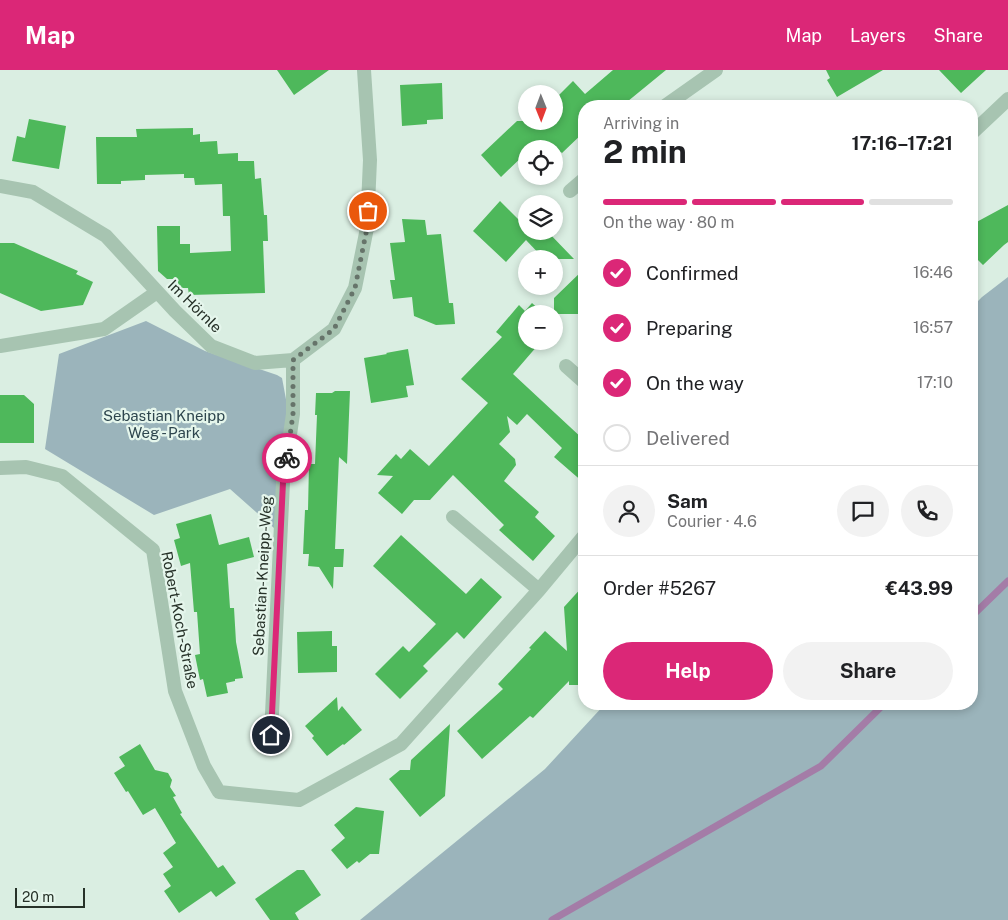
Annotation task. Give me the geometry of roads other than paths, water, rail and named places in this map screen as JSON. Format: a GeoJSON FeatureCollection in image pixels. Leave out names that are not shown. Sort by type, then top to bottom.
{"type":"FeatureCollection","features":[{"type":"Feature","properties":{"kind":"street"},"geometry":{"type":"LineString","coordinates":[[293,360],[334,329],[355,288],[368,218],[370,160],[364,70]]}},
{"type":"Feature","properties":{"kind":"street"},"geometry":{"type":"LineString","coordinates":[[674,100],[716,70]]}},
{"type":"Feature","properties":{"kind":"street"},"geometry":{"type":"LineString","coordinates":[[978,127],[1008,99]]}},
{"type":"Feature","properties":{"kind":"street"},"geometry":{"type":"LineString","coordinates":[[570,191],[578,184]]}},
{"type":"Feature","properties":{"kind":"street","name":"Im Hörnle"},"geometry":{"type":"LineString","coordinates":[[0,186],[33,192],[106,236],[175,311],[211,346],[255,363],[293,360]]}},
{"type":"Feature","properties":{"kind":"street"},"geometry":{"type":"LineString","coordinates":[[0,346],[104,329],[157,292]]}},
{"type":"Feature","properties":{"kind":"street","name":"Sebastian-Kneipp-Weg"},"geometry":{"type":"LineString","coordinates":[[271,735],[283,482],[293,414],[293,360]]}},
{"type":"Feature","properties":{"kind":"street"},"geometry":{"type":"LineString","coordinates":[[566,366],[578,377]]}},
{"type":"Feature","properties":{"kind":"street","name":"Robert-Koch-Straße"},"geometry":{"type":"LineString","coordinates":[[0,468],[26,467],[62,476],[153,550],[175,691],[204,766],[219,792],[300,800],[401,744],[539,590],[578,543]]}},
{"type":"Feature","properties":{"kind":"street"},"geometry":{"type":"LineString","coordinates":[[453,518],[539,590]]}},
{"type":"Feature","properties":{"kind":"waterway"},"geometry":{"type":"LineString","coordinates":[[978,610],[1008,581]]}},
{"type":"Feature","properties":{"kind":"waterway"},"geometry":{"type":"LineString","coordinates":[[552,920],[821,766],[878,710]]}},
{"type":"Feature","properties":{"kind":"park label","name":"Sebastian Kneipp Weg - Park"},"geometry":{"type":"Point","coordinates":[164,424]}}]}
